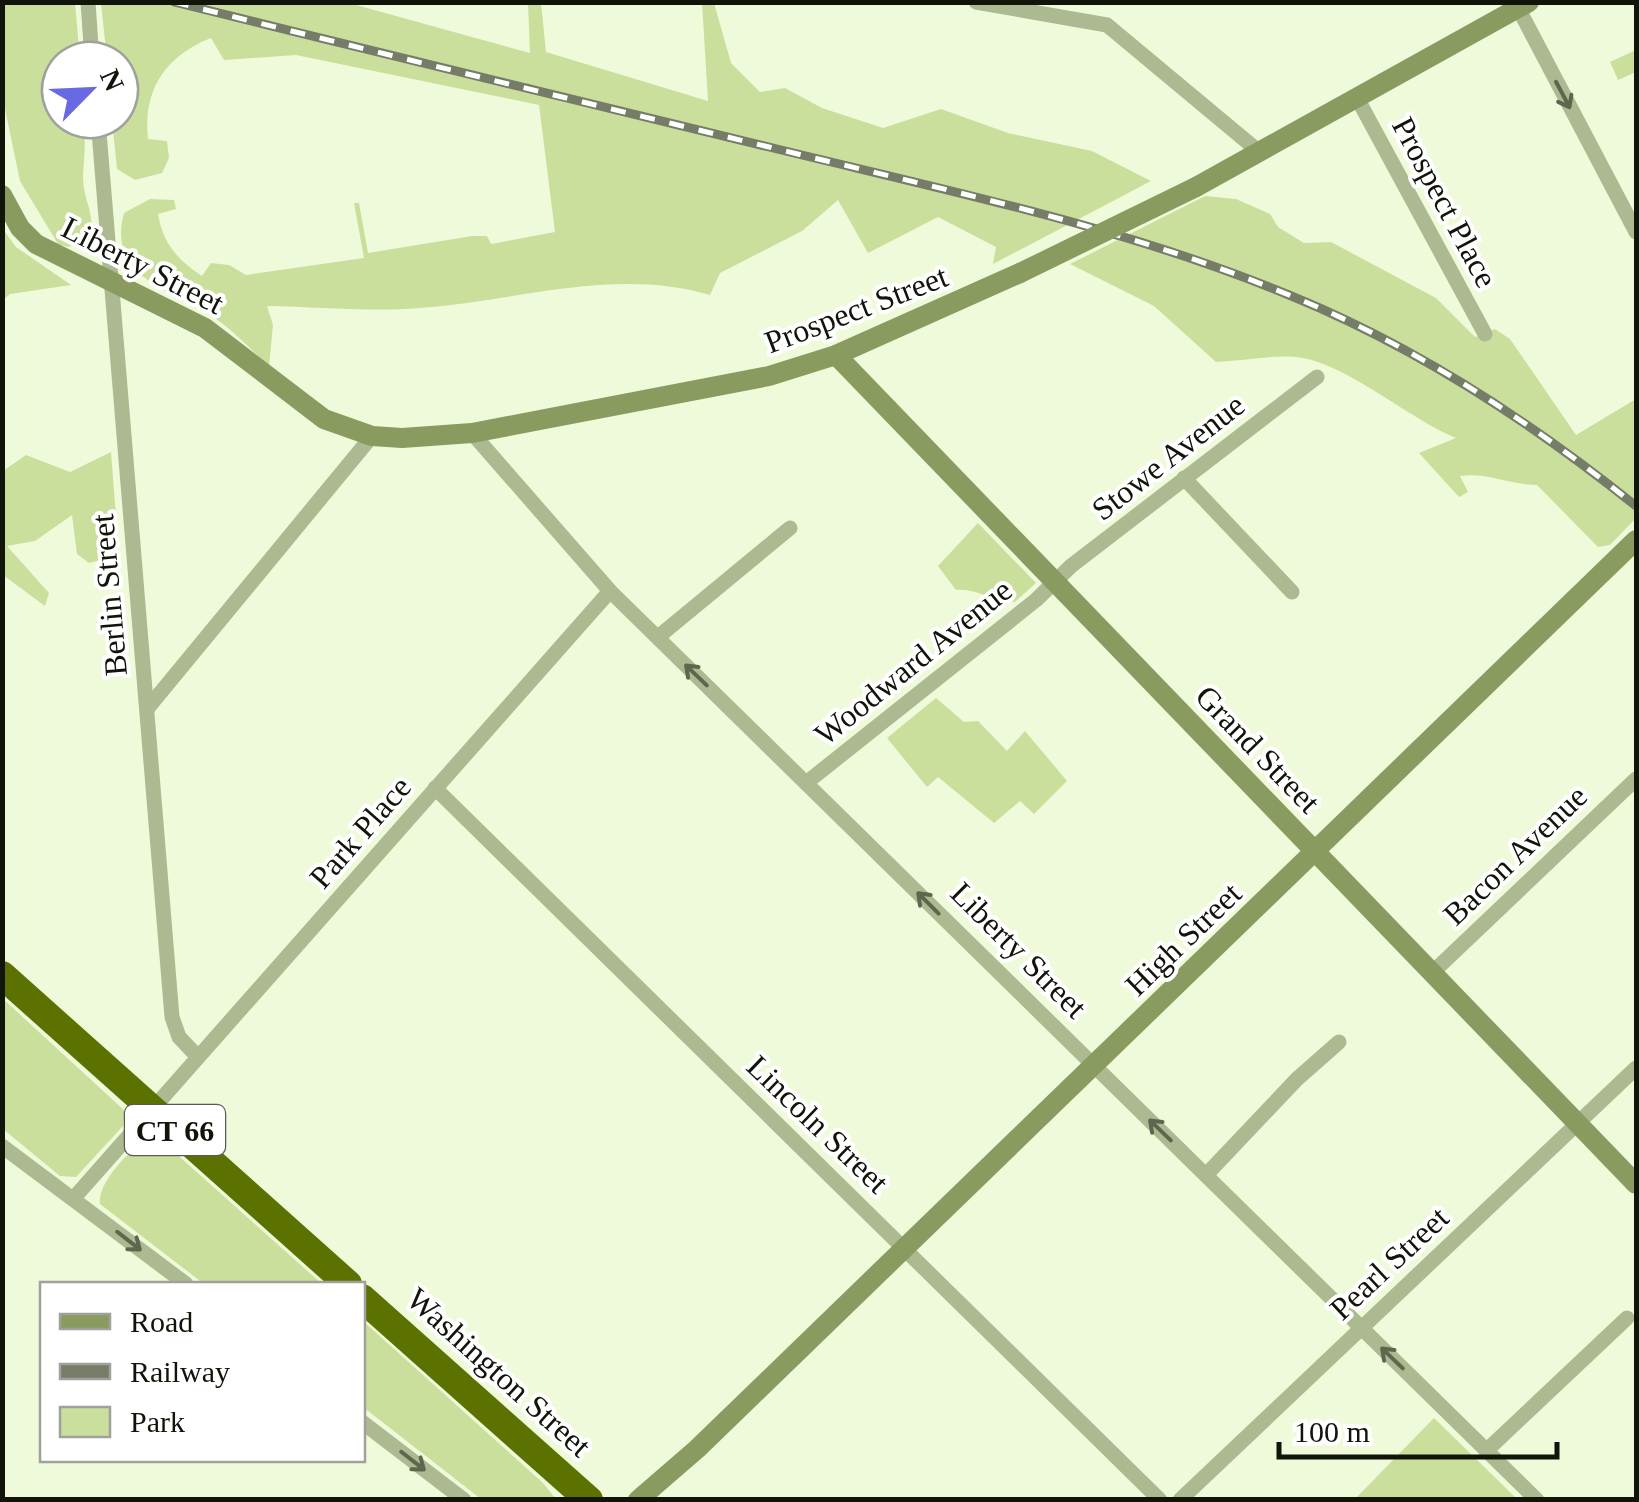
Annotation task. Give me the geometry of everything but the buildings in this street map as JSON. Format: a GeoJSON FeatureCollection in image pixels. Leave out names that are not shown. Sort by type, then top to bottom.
{"type":"FeatureCollection","features":[{"type":"Feature","properties":{"kind":"highway","name":"CT 66"},"geometry":{"type":"LineString","coordinates":[[2,974],[346,1282]]}},
{"type":"Feature","properties":{"kind":"highway","name":"Washington Street"},"geometry":{"type":"LineString","coordinates":[[365,1301],[589,1500]]}},
{"type":"Feature","properties":{"kind":"street"},"geometry":{"type":"LineString","coordinates":[[88,2],[91,40]]}},
{"type":"Feature","properties":{"kind":"street"},"geometry":{"type":"LineString","coordinates":[[976,2],[1092,20],[1120,32],[1257,150]]}},
{"type":"Feature","properties":{"kind":"street"},"geometry":{"type":"LineString","coordinates":[[1041,12],[1060,2]]}},
{"type":"Feature","properties":{"kind":"street"},"geometry":{"type":"LineString","coordinates":[[1520,4],[1636,232]]}},
{"type":"Feature","properties":{"kind":"street","name":"Prospect Street"},"geometry":{"type":"LineString","coordinates":[[372,436],[472,432],[734,384],[836,356],[1020,273],[1196,187],[1520,4]]}},
{"type":"Feature","properties":{"kind":"street","name":"Prospect Place"},"geometry":{"type":"LineString","coordinates":[[1356,96],[1485,334]]}},
{"type":"Feature","properties":{"kind":"street","name":"Berlin Street"},"geometry":{"type":"LineString","coordinates":[[100,140],[172,1017],[179,1038],[198,1057]]}},
{"type":"Feature","properties":{"kind":"street","name":"Liberty Street"},"geometry":{"type":"LineString","coordinates":[[2,195],[20,228],[36,244],[205,328],[324,419],[372,436]]}},
{"type":"Feature","properties":{"kind":"street","name":"Grand Street"},"geometry":{"type":"LineString","coordinates":[[836,356],[1636,1184]]}},
{"type":"Feature","properties":{"kind":"street","name":"Stowe Avenue"},"geometry":{"type":"LineString","coordinates":[[1054,582],[1317,377]]}},
{"type":"Feature","properties":{"kind":"street","name":"Liberty Street"},"geometry":{"type":"LineString","coordinates":[[472,432],[610,590],[1537,1500]]}},
{"type":"Feature","properties":{"kind":"street"},"geometry":{"type":"LineString","coordinates":[[146,709],[372,436]]}},
{"type":"Feature","properties":{"kind":"street"},"geometry":{"type":"LineString","coordinates":[[1184,478],[1292,592]]}},
{"type":"Feature","properties":{"kind":"street"},"geometry":{"type":"LineString","coordinates":[[658,637],[790,528]]}},
{"type":"Feature","properties":{"kind":"street","name":"High Street"},"geometry":{"type":"LineString","coordinates":[[638,1500],[698,1450],[1636,540]]}},
{"type":"Feature","properties":{"kind":"street","name":"Woodward Avenue"},"geometry":{"type":"LineString","coordinates":[[806,783],[1054,582]]}},
{"type":"Feature","properties":{"kind":"street","name":"Park Place"},"geometry":{"type":"LineString","coordinates":[[72,1199],[610,590]]}},
{"type":"Feature","properties":{"kind":"street","name":"Bacon Avenue"},"geometry":{"type":"LineString","coordinates":[[1433,972],[1636,779]]}},
{"type":"Feature","properties":{"kind":"street","name":"Lincoln Street"},"geometry":{"type":"LineString","coordinates":[[435,788],[1160,1500]]}},
{"type":"Feature","properties":{"kind":"street"},"geometry":{"type":"LineString","coordinates":[[1206,1175],[1297,1078],[1339,1042]]}},
{"type":"Feature","properties":{"kind":"street","name":"Pearl Street"},"geometry":{"type":"LineString","coordinates":[[1180,1500],[1636,1068]]}},
{"type":"Feature","properties":{"kind":"street"},"geometry":{"type":"LineString","coordinates":[[2,1146],[183,1282]]}},
{"type":"Feature","properties":{"kind":"street"},"geometry":{"type":"LineString","coordinates":[[1486,1451],[1626,1318]]}},
{"type":"Feature","properties":{"kind":"street"},"geometry":{"type":"LineString","coordinates":[[365,1424],[464,1500]]}},
{"type":"Feature","properties":{"kind":"green space"},"geometry":{"type":"Polygon","coordinates":[[[2,3],[75,3],[78,40],[40,40],[40,140],[85,140],[83,177],[91,216],[88,241],[68,247],[58,244],[20,181],[3,99],[2,3]]]}},
{"type":"Feature","properties":{"kind":"green space"},"geometry":{"type":"Polygon","coordinates":[[[101,3],[349,3],[530,53],[528,3],[541,3],[546,52],[708,101],[702,3],[714,3],[731,63],[760,92],[785,88],[822,108],[883,128],[941,109],[1008,133],[1092,151],[1151,181],[993,264],[996,247],[938,217],[868,253],[838,200],[802,231],[720,273],[710,295],[638,284],[565,288],[420,308],[267,306],[273,325],[269,366],[216,319],[164,291],[134,268],[121,235],[124,213],[150,199],[174,200],[176,209],[158,214],[164,234],[179,257],[202,276],[211,263],[229,265],[246,275],[364,258],[354,203],[359,203],[368,253],[472,236],[487,236],[491,244],[555,232],[539,105],[296,55],[224,60],[211,38],[180,55],[153,91],[148,139],[167,141],[169,158],[162,173],[135,180],[117,169],[114,140],[140,140],[140,40],[105,40],[101,3]]]}},
{"type":"Feature","properties":{"kind":"green space"},"geometry":{"type":"Polygon","coordinates":[[[1636,50],[1636,72],[1618,80],[1610,62],[1636,50]]]}},
{"type":"Feature","properties":{"kind":"green space"},"geometry":{"type":"Polygon","coordinates":[[[1205,196],[1236,199],[1270,214],[1278,227],[1304,243],[1331,242],[1436,298],[1475,337],[1495,329],[1510,339],[1576,435],[1636,399],[1636,518],[1610,545],[1598,547],[1537,485],[1460,476],[1468,492],[1459,497],[1419,453],[1456,438],[1354,379],[1313,361],[1285,357],[1216,362],[1154,306],[1070,264],[1205,196]]]}},
{"type":"Feature","properties":{"kind":"green space"},"geometry":{"type":"Polygon","coordinates":[[[2,228],[16,247],[71,285],[10,294],[3,300],[2,228]]]}},
{"type":"Feature","properties":{"kind":"green space"},"geometry":{"type":"Polygon","coordinates":[[[111,452],[119,555],[89,563],[77,554],[72,515],[35,541],[7,546],[49,593],[45,606],[3,575],[3,471],[26,455],[70,472],[111,452]]]}},
{"type":"Feature","properties":{"kind":"green space"},"geometry":{"type":"Polygon","coordinates":[[[978,523],[1036,583],[1015,602],[956,590],[938,566],[978,523]]]}},
{"type":"Feature","properties":{"kind":"green space"},"geometry":{"type":"Polygon","coordinates":[[[936,698],[964,722],[978,721],[1007,751],[1025,731],[1067,781],[1034,814],[1020,801],[994,823],[938,777],[927,787],[887,738],[936,698]]]}},
{"type":"Feature","properties":{"kind":"green space"},"geometry":{"type":"Polygon","coordinates":[[[2,998],[125,1111],[123,1126],[76,1177],[60,1176],[3,1129],[2,998]]]}},
{"type":"Feature","properties":{"kind":"green space"},"geometry":{"type":"Polygon","coordinates":[[[157,1137],[320,1282],[201,1282],[100,1204],[100,1195],[111,1174],[148,1140],[157,1137]]]}},
{"type":"Feature","properties":{"kind":"green space"},"geometry":{"type":"Polygon","coordinates":[[[365,1323],[556,1499],[481,1499],[365,1409],[365,1323]]]}},
{"type":"Feature","properties":{"kind":"green space"},"geometry":{"type":"Polygon","coordinates":[[[1434,1418],[1517,1499],[1355,1499],[1434,1418]]]}},
{"type":"Feature","properties":{"kind":"railway"},"geometry":{"type":"LineString","coordinates":[[174,2],[1032,211],[1226,271],[1336,315],[1426,362],[1513,415],[1636,506]]}}]}
